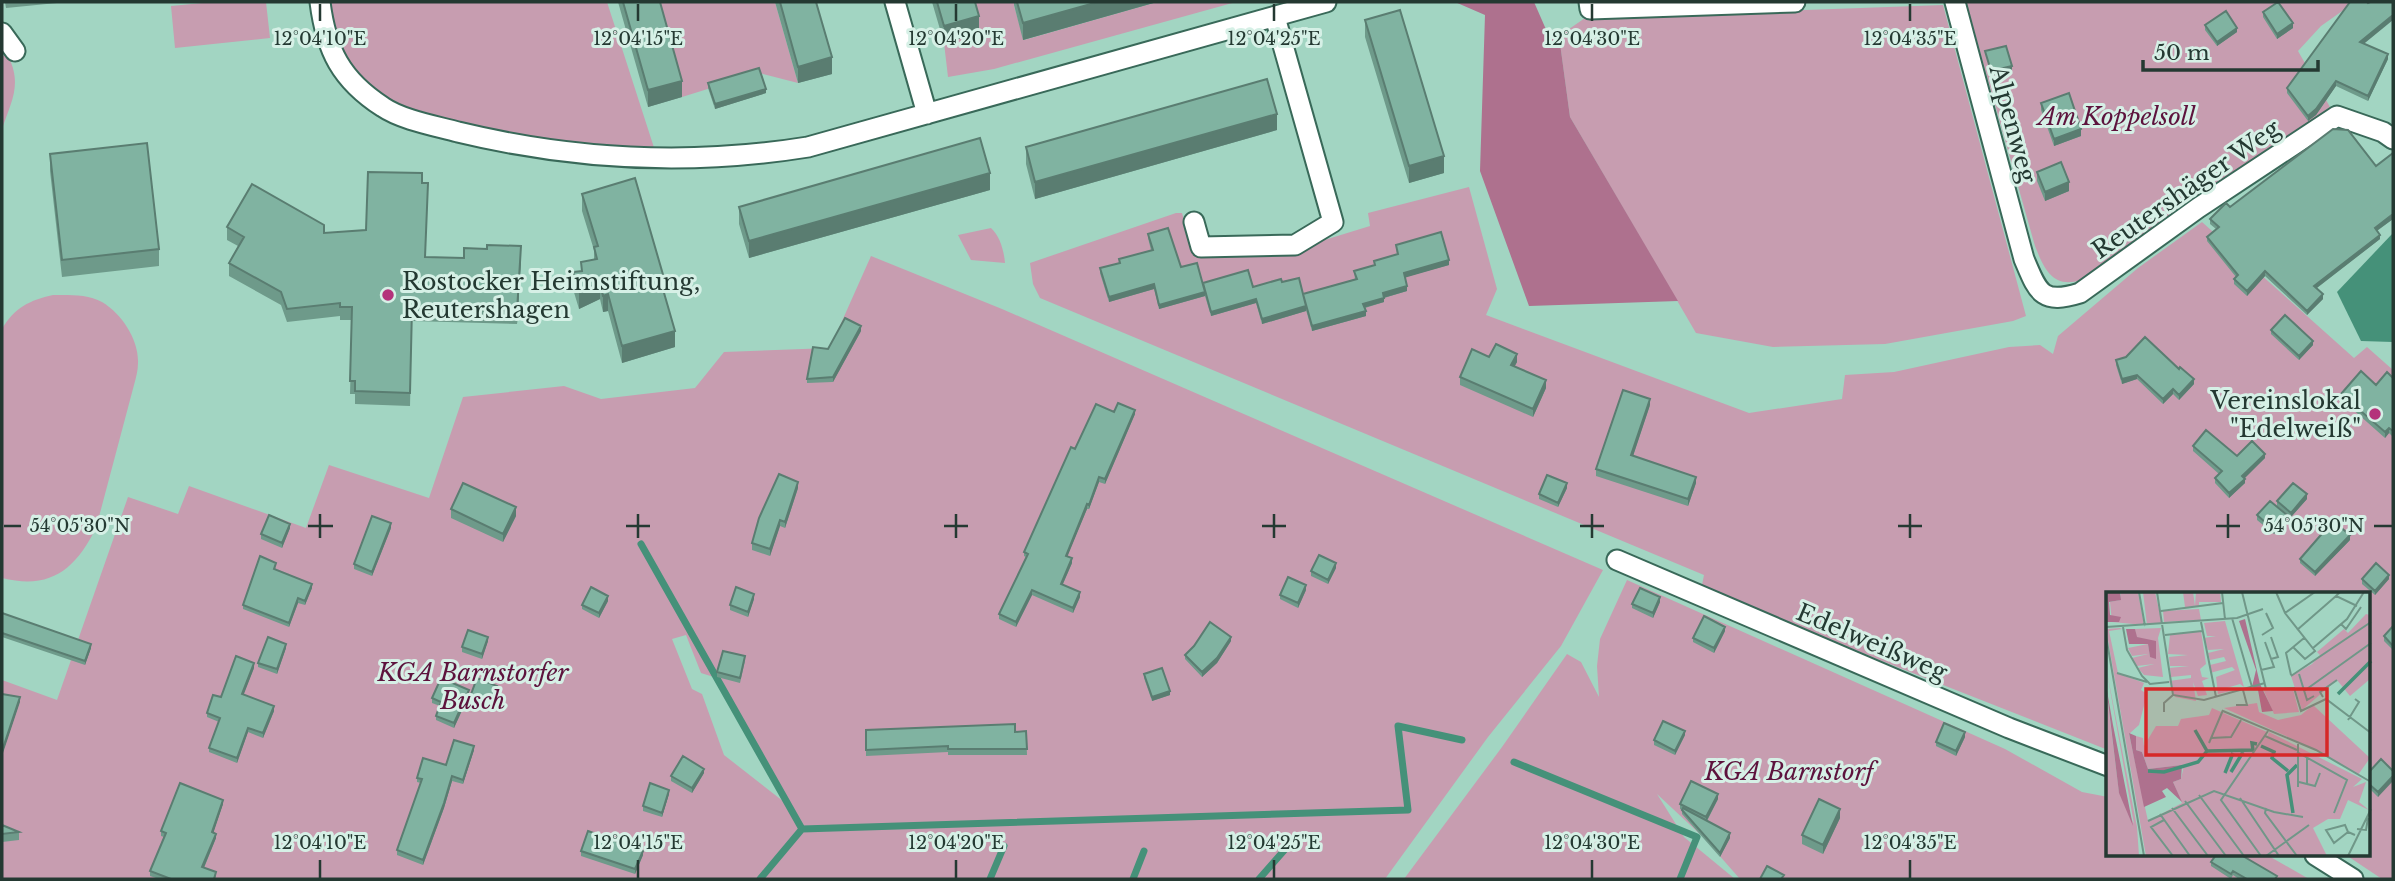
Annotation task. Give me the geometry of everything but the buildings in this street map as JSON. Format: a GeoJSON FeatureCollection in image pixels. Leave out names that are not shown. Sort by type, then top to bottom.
{"type":"FeatureCollection","features":[{"type":"Feature","properties":{"kind":"street"},"geometry":{"type":"LineString","coordinates":[[320,2],[323,30],[332,55],[354,84],[384,109],[426,124],[487,139],[604,157],[658,160],[761,155],[808,147],[1326,2]]}},
{"type":"Feature","properties":{"kind":"street"},"geometry":{"type":"LineString","coordinates":[[895,2],[927,114]]}},
{"type":"Feature","properties":{"kind":"street"},"geometry":{"type":"LineString","coordinates":[[1588,2],[1590,9],[1795,2]]}},
{"type":"Feature","properties":{"kind":"street","name":"Alpenweg"},"geometry":{"type":"LineString","coordinates":[[1955,2],[2024,259]]}},
{"type":"Feature","properties":{"kind":"street"},"geometry":{"type":"LineString","coordinates":[[1194,222],[1201,247],[1295,244],[1333,222],[1275,17]]}},
{"type":"Feature","properties":{"kind":"street"},"geometry":{"type":"LineString","coordinates":[[2,33],[15,51]]}},
{"type":"Feature","properties":{"kind":"street","name":"Reutershäger Weg"},"geometry":{"type":"LineString","coordinates":[[2024,259],[2036,288],[2046,297],[2063,299],[2080,293],[2198,208],[2337,116],[2383,132],[2393,139]]}},
{"type":"Feature","properties":{"kind":"street","name":"Edelweißweg"},"geometry":{"type":"LineString","coordinates":[[1617,560],[2009,728],[2106,764]]}},
{"type":"Feature","properties":{"kind":"street"},"geometry":{"type":"LineString","coordinates":[[2317,856],[2353,879]]}},
{"type":"Feature","properties":{"kind":"green space"},"geometry":{"type":"Polygon","coordinates":[[[213,2],[266,2],[270,38],[175,48],[171,6],[213,2]]]}},
{"type":"Feature","properties":{"kind":"green space"},"geometry":{"type":"Polygon","coordinates":[[[320,2],[607,2],[658,160],[426,124],[354,84],[320,2]]]}},
{"type":"Feature","properties":{"kind":"green space"},"geometry":{"type":"Polygon","coordinates":[[[655,2],[775,2],[798,83],[759,73],[682,97],[655,2]]]}},
{"type":"Feature","properties":{"kind":"green space"},"geometry":{"type":"Polygon","coordinates":[[[970,2],[1027,2],[1014,6],[1024,40],[1157,2],[1236,2],[994,69],[948,77],[944,43],[979,33],[970,2]]]}},
{"type":"Feature","properties":{"kind":"green space","name":"Am Koppelsoll"},"geometry":{"type":"Polygon","coordinates":[[[1966,2],[2355,2],[2321,26],[2298,51],[2330,107],[2081,280],[2063,282],[2046,269],[2035,246],[1966,2]]]}},
{"type":"Feature","properties":{"kind":"green space"},"geometry":{"type":"Polygon","coordinates":[[[1943,5],[2026,316],[2013,321],[1885,344],[1773,347],[1696,333],[1570,117],[1559,36],[1585,18],[1943,5]]]}},
{"type":"Feature","properties":{"kind":"green space"},"geometry":{"type":"Polygon","coordinates":[[[2,55],[9,58],[15,85],[2,129],[2,55]]]}},
{"type":"Feature","properties":{"kind":"green space"},"geometry":{"type":"Polygon","coordinates":[[[1469,187],[1497,289],[1486,315],[1749,413],[1842,399],[1845,375],[1894,372],[2009,347],[2040,345],[2053,354],[2058,336],[2138,268],[2202,222],[2354,358],[2367,347],[2393,370],[2393,879],[2382,879],[2348,856],[2370,856],[2370,592],[2106,592],[2106,749],[1877,659],[1702,585],[1704,575],[1040,298],[1033,284],[1030,263],[1176,213],[1182,213],[1194,255],[1292,250],[1370,226],[1368,213],[1469,187]]]}},
{"type":"Feature","properties":{"kind":"green space"},"geometry":{"type":"Polygon","coordinates":[[[991,228],[1001,244],[1005,263],[971,260],[958,235],[991,228]]]}},
{"type":"Feature","properties":{"kind":"green space","name":"KGA Barnstorfer Busch"},"geometry":{"type":"Polygon","coordinates":[[[871,256],[1002,309],[1603,570],[1561,646],[1488,737],[1385,879],[2,879],[2,680],[57,700],[128,497],[178,514],[189,486],[306,528],[329,465],[429,498],[463,397],[564,386],[601,399],[695,388],[724,352],[830,348],[871,256]],[[686,635],[672,639],[692,689],[702,694],[724,755],[788,805],[720,679],[701,673],[686,635]]]}},
{"type":"Feature","properties":{"kind":"green space"},"geometry":{"type":"Polygon","coordinates":[[[53,295],[91,298],[102,302],[116,313],[128,328],[136,345],[138,368],[96,528],[88,543],[70,565],[59,573],[47,579],[19,581],[2,578],[2,329],[23,306],[53,295]]]}},
{"type":"Feature","properties":{"kind":"green space","name":"KGA Barnstorf"},"geometry":{"type":"Polygon","coordinates":[[[1627,580],[2005,749],[2082,792],[2106,797],[2106,856],[2269,856],[2309,879],[1740,879],[1703,837],[1657,794],[1684,837],[1735,879],[1404,879],[1567,654],[1581,662],[1599,697],[1597,666],[1600,639],[1627,580]]]}},
{"type":"Feature","properties":{"kind":"shaded area"},"geometry":{"type":"Polygon","coordinates":[[[1455,2],[1534,2],[1548,34],[1559,36],[1570,117],[1678,301],[1529,306],[1480,171],[1485,15],[1455,2]]]}},
{"type":"Feature","properties":{"kind":"shaded area"},"geometry":{"type":"Polygon","coordinates":[[[2393,233],[2393,342],[2361,341],[2337,292],[2393,233]]]}},
{"type":"Feature","properties":{"kind":"waterway"},"geometry":{"type":"LineString","coordinates":[[641,544],[802,829],[760,879]]}},
{"type":"Feature","properties":{"kind":"waterway"},"geometry":{"type":"LineString","coordinates":[[802,829],[1408,810],[1398,726],[1462,740]]}},
{"type":"Feature","properties":{"kind":"waterway"},"geometry":{"type":"LineString","coordinates":[[1514,762],[1697,837],[1680,879]]}},
{"type":"Feature","properties":{"kind":"waterway"},"geometry":{"type":"LineString","coordinates":[[990,879],[1004,846]]}},
{"type":"Feature","properties":{"kind":"waterway"},"geometry":{"type":"LineString","coordinates":[[1259,879],[1288,846]]}},
{"type":"Feature","properties":{"kind":"waterway"},"geometry":{"type":"LineString","coordinates":[[1133,879],[1144,851]]}},
{"type":"Feature","properties":{"kind":"place","name":"Rostocker Heimstiftung, Reutershagen"},"geometry":{"type":"Point","coordinates":[388,295]}},
{"type":"Feature","properties":{"kind":"place","name":"Vereinslokal \"Edelweiß\""},"geometry":{"type":"Point","coordinates":[2375,414]}}]}
